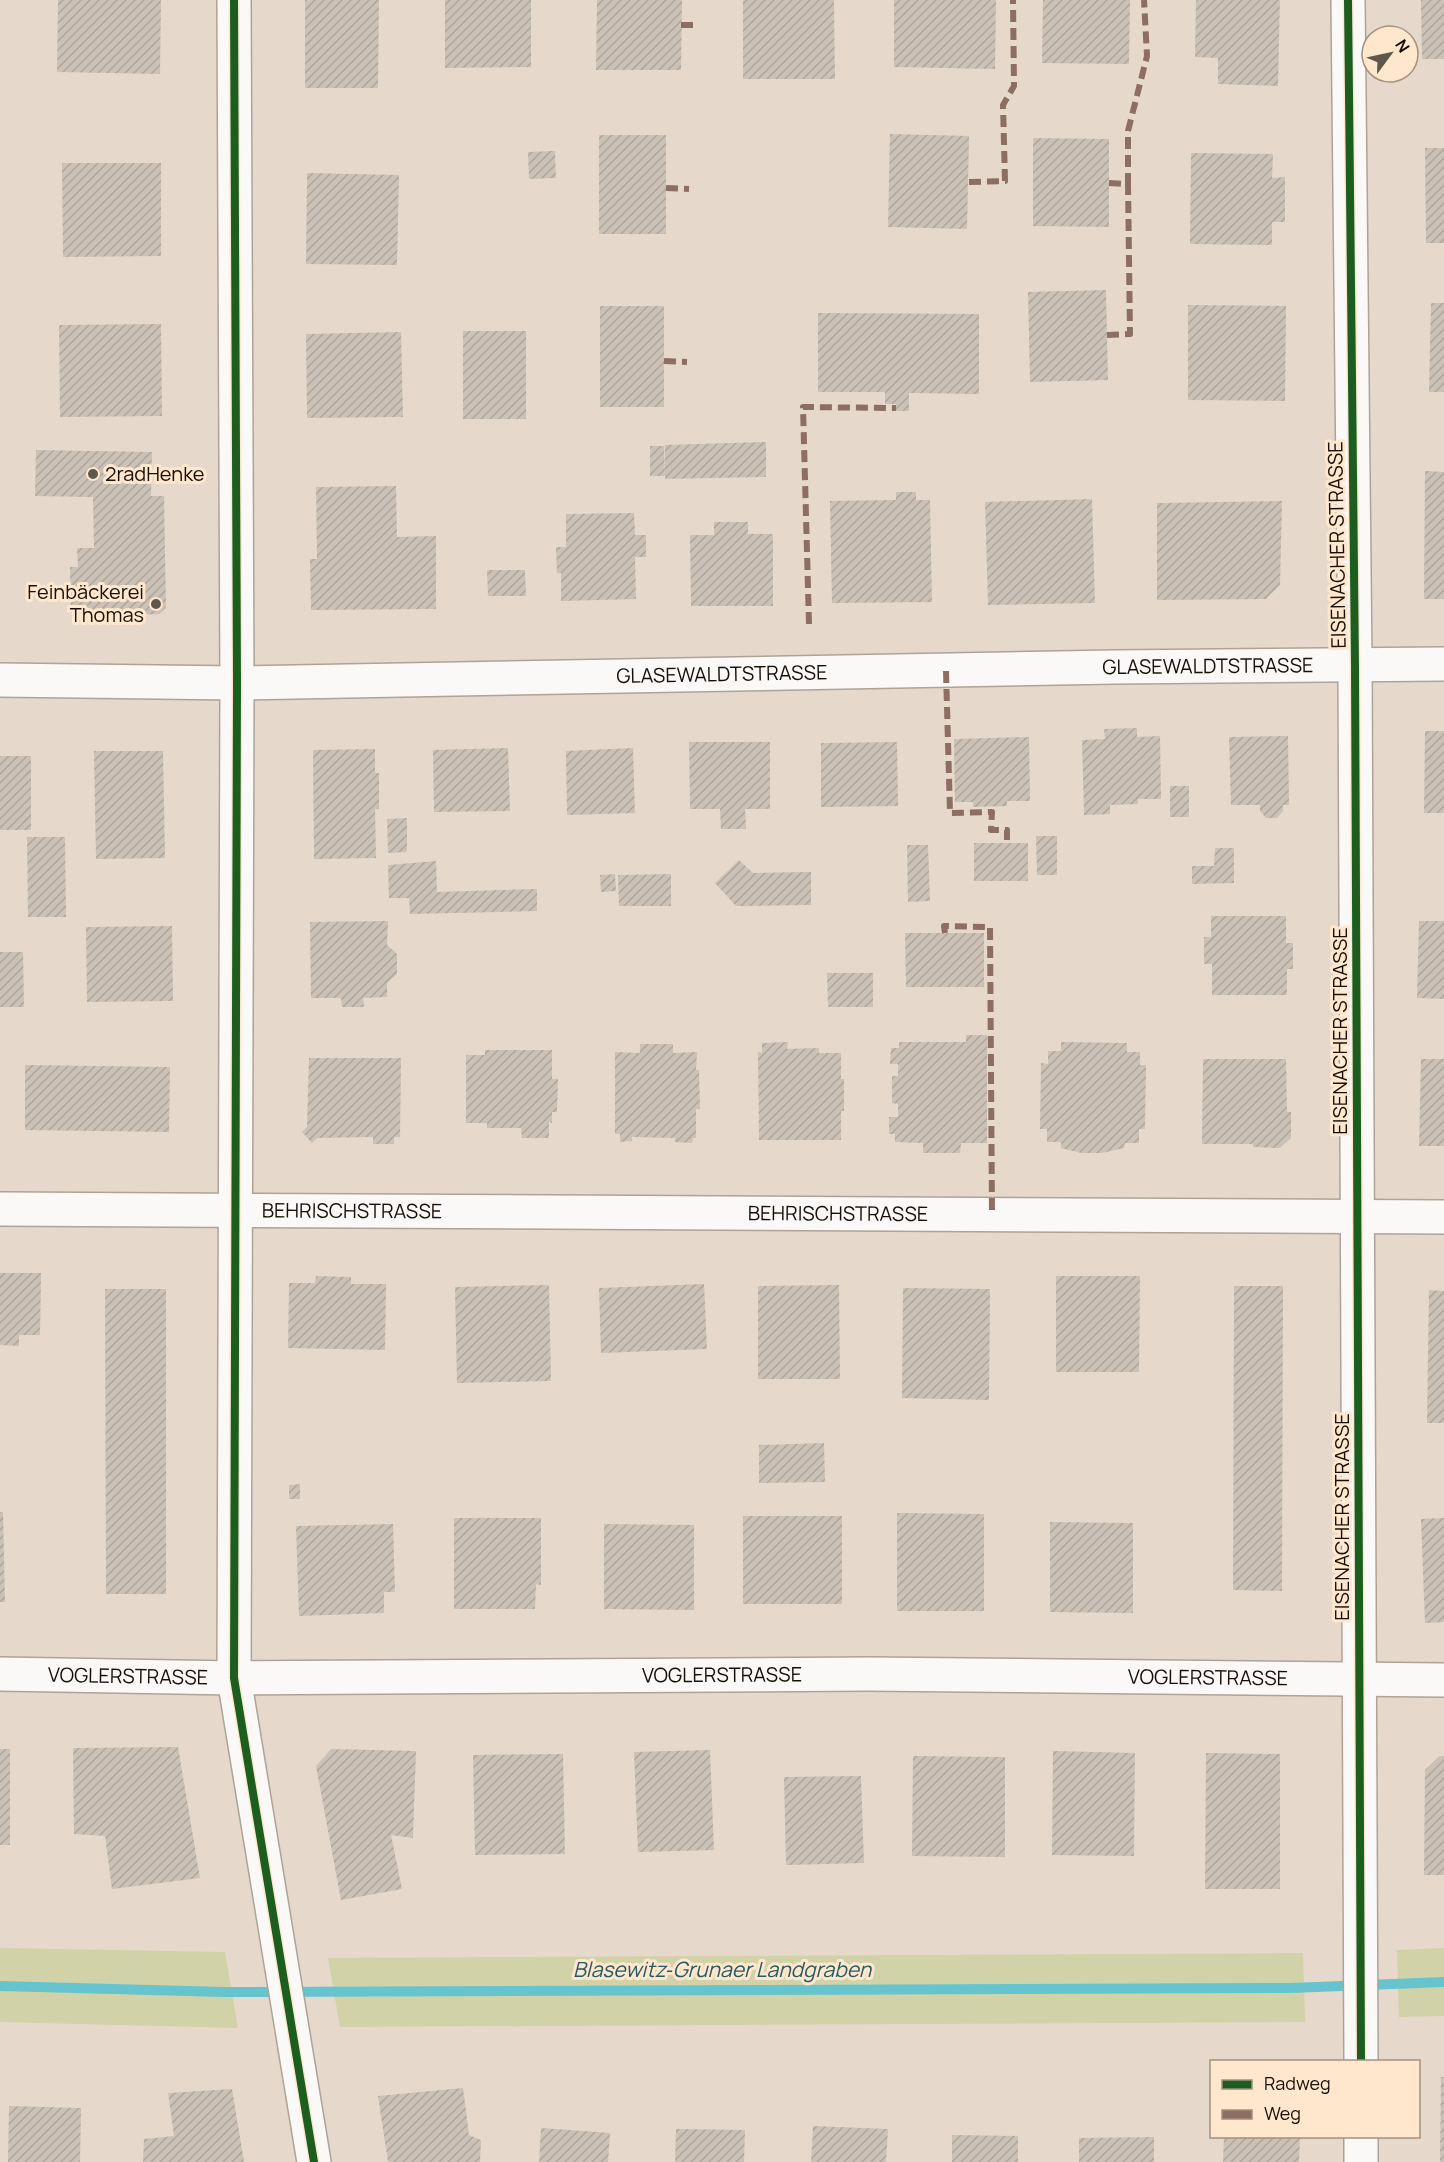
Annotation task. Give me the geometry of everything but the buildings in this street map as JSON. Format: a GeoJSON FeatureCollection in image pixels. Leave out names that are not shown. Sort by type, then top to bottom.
{"type":"FeatureCollection","features":[{"type":"Feature","properties":{"kind":"street"},"geometry":{"type":"LineString","coordinates":[[234,0],[237,683],[234,1678],[314,2162]]}},
{"type":"Feature","properties":{"kind":"street","name":"EISENACHER STRASSE"},"geometry":{"type":"LineString","coordinates":[[1348,0],[1355,665],[1361,2052]]}},
{"type":"Feature","properties":{"kind":"street","name":"GLASEWALDTSTRASSE"},"geometry":{"type":"LineString","coordinates":[[0,680],[237,683],[1444,664]]}},
{"type":"Feature","properties":{"kind":"street","name":"BEHRISCHSTRASSE"},"geometry":{"type":"LineString","coordinates":[[0,1209],[1444,1217]]}},
{"type":"Feature","properties":{"kind":"street","name":"VOGLERSTRASSE"},"geometry":{"type":"LineString","coordinates":[[0,1674],[234,1678],[869,1674],[1444,1680]]}},
{"type":"Feature","properties":{"kind":"street"},"geometry":{"type":"LineString","coordinates":[[1361,2138],[1361,2162]]}},
{"type":"Feature","properties":{"kind":"green space"},"geometry":{"type":"Polygon","coordinates":[[[0,1948],[225,1952],[238,2028],[0,2022],[0,1948]]]}},
{"type":"Feature","properties":{"kind":"green space"},"geometry":{"type":"Polygon","coordinates":[[[1444,1948],[1444,2016],[1399,2017],[1397,1950],[1444,1948]]]}},
{"type":"Feature","properties":{"kind":"green space"},"geometry":{"type":"Polygon","coordinates":[[[1303,1953],[1305,2022],[340,2027],[328,1958],[1303,1953]]]}},
{"type":"Feature","properties":{"kind":"waterway","name":"Blasewitz‐Grunaer Landgraben"},"geometry":{"type":"LineString","coordinates":[[0,1986],[225,1992],[1291,1988],[1444,1982]]}},
{"type":"Feature","properties":{"kind":"marked path"},"geometry":{"type":"LineString","coordinates":[[969,182],[1005,181],[1003,105],[1014,86],[1013,0]]}},
{"type":"Feature","properties":{"kind":"marked path"},"geometry":{"type":"LineString","coordinates":[[1109,183],[1128,184],[1128,131],[1147,56],[1144,0]]}},
{"type":"Feature","properties":{"kind":"marked path"},"geometry":{"type":"LineString","coordinates":[[681,25],[698,25]]}},
{"type":"Feature","properties":{"kind":"marked path"},"geometry":{"type":"LineString","coordinates":[[1107,335],[1130,334],[1128,184]]}},
{"type":"Feature","properties":{"kind":"marked path"},"geometry":{"type":"LineString","coordinates":[[666,188],[689,189]]}},
{"type":"Feature","properties":{"kind":"marked path"},"geometry":{"type":"LineString","coordinates":[[664,361],[687,362]]}},
{"type":"Feature","properties":{"kind":"marked path"},"geometry":{"type":"LineString","coordinates":[[809,624],[803,407],[896,408]]}},
{"type":"Feature","properties":{"kind":"marked path"},"geometry":{"type":"LineString","coordinates":[[946,671],[950,813],[992,812],[991,830],[1007,830],[1007,843]]}},
{"type":"Feature","properties":{"kind":"marked path"},"geometry":{"type":"LineString","coordinates":[[945,933],[944,926],[990,927],[992,1215]]}},
{"type":"Feature","properties":{"kind":"cycle path"},"geometry":{"type":"LineString","coordinates":[[234,0],[237,683],[234,1678],[314,2162]]}},
{"type":"Feature","properties":{"kind":"cycle path"},"geometry":{"type":"LineString","coordinates":[[1348,0],[1355,665],[1361,2060]]}},
{"type":"Feature","properties":{"kind":"place","name":"2radHenke"},"geometry":{"type":"Point","coordinates":[93,474]}},
{"type":"Feature","properties":{"kind":"place","name":"Feinbäckerei Thomas"},"geometry":{"type":"Point","coordinates":[156,604]}}]}
